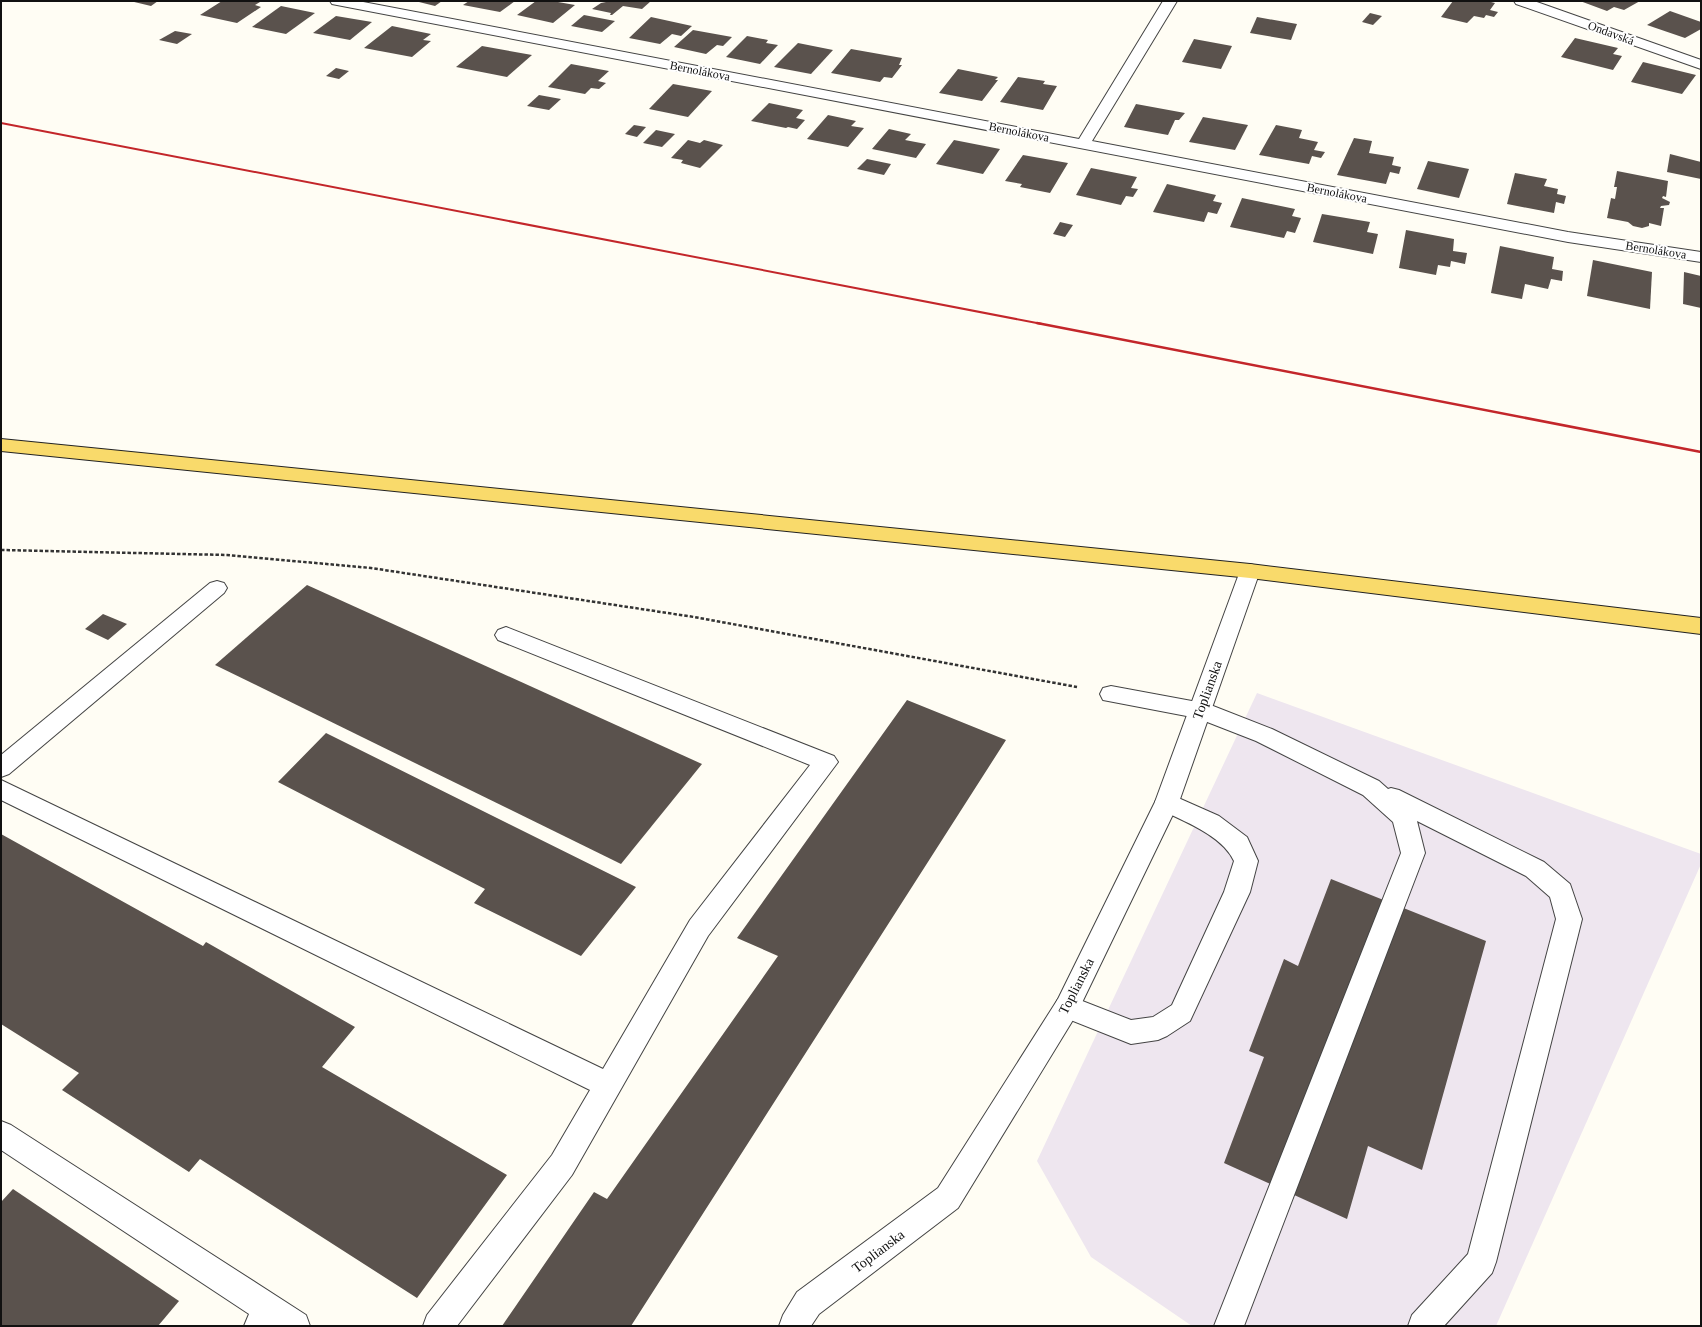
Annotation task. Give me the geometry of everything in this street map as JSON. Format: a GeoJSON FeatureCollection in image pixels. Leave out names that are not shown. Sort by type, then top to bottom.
{"type":"FeatureCollection","features":[{"type":"Feature","properties":{"kind":"main road"},"geometry":{"type":"LineString","coordinates":[[1,445],[1250,571],[1701,626]]}},
{"type":"Feature","properties":{"kind":"street","name":"Bernolákova"},"geometry":{"type":"LineString","coordinates":[[337,1],[1560,236],[1701,257]]}},
{"type":"Feature","properties":{"kind":"street"},"geometry":{"type":"LineString","coordinates":[[1083,144],[1170,1]]}},
{"type":"Feature","properties":{"kind":"street","name":"Ondavská"},"geometry":{"type":"LineString","coordinates":[[1521,1],[1701,65]]}},
{"type":"Feature","properties":{"kind":"street","name":"Toplianska"},"geometry":{"type":"LineString","coordinates":[[794,1326],[808,1303],[948,1198],[1067,1007],[1167,802],[1250,571]]}},
{"type":"Feature","properties":{"kind":"street"},"geometry":{"type":"LineString","coordinates":[[1,768],[217,588]]}},
{"type":"Feature","properties":{"kind":"street"},"geometry":{"type":"LineString","coordinates":[[438,1326],[562,1166],[699,928],[826,762],[506,634]]}},
{"type":"Feature","properties":{"kind":"street"},"geometry":{"type":"LineString","coordinates":[[1111,694],[1200,710],[1264,735],[1535,869],[1561,891],[1568,919],[1481,1262],[1423,1326]]}},
{"type":"Feature","properties":{"kind":"street"},"geometry":{"type":"LineString","coordinates":[[1229,1326],[1413,853],[1404,817],[1371,788]]}},
{"type":"Feature","properties":{"kind":"street"},"geometry":{"type":"LineString","coordinates":[[1,789],[608,1085]]}},
{"type":"Feature","properties":{"kind":"street"},"geometry":{"type":"LineString","coordinates":[[1067,1007],[1131,1032],[1158,1028],[1181,1014],[1238,892],[1246,861],[1238,844],[1210,823],[1167,802]]}},
{"type":"Feature","properties":{"kind":"street"},"geometry":{"type":"LineString","coordinates":[[1,1134],[275,1321]]}},
{"type":"Feature","properties":{"kind":"path"},"geometry":{"type":"LineString","coordinates":[[1,550],[227,554],[371,568],[694,617],[1111,694]]}},
{"type":"Feature","properties":{"kind":"shaded area"},"geometry":{"type":"Polygon","coordinates":[[[1257,693],[1701,854],[1701,864],[1496,1326],[1192,1326],[1091,1257],[1037,1161],[1257,693]]]}},
{"type":"Feature","properties":{"kind":"building"},"geometry":{"type":"Polygon","coordinates":[[[130,1],[158,1],[151,6],[130,1]]]}},
{"type":"Feature","properties":{"kind":"building"},"geometry":{"type":"Polygon","coordinates":[[[222,1],[257,1],[260,2],[255,5],[261,7],[237,23],[200,15],[222,1]]]}},
{"type":"Feature","properties":{"kind":"building"},"geometry":{"type":"Polygon","coordinates":[[[415,1],[442,1],[435,6],[415,1]]]}},
{"type":"Feature","properties":{"kind":"building"},"geometry":{"type":"Polygon","coordinates":[[[469,1],[515,1],[500,12],[463,5],[469,1]]]}},
{"type":"Feature","properties":{"kind":"building"},"geometry":{"type":"Polygon","coordinates":[[[536,1],[560,1],[558,2],[575,5],[553,23],[517,15],[536,1]]]}},
{"type":"Feature","properties":{"kind":"building"},"geometry":{"type":"Polygon","coordinates":[[[604,1],[651,1],[642,9],[623,6],[612,15],[610,15],[611,13],[592,9],[601,3],[606,2],[604,1]]]}},
{"type":"Feature","properties":{"kind":"building"},"geometry":{"type":"Polygon","coordinates":[[[1453,1],[1487,1],[1495,3],[1490,10],[1498,12],[1494,17],[1486,15],[1484,18],[1474,16],[1467,23],[1441,17],[1453,1]]]}},
{"type":"Feature","properties":{"kind":"building"},"geometry":{"type":"Polygon","coordinates":[[[1580,1],[1640,1],[1624,10],[1614,7],[1607,11],[1580,1]]]}},
{"type":"Feature","properties":{"kind":"building"},"geometry":{"type":"Polygon","coordinates":[[[281,6],[315,13],[286,34],[252,27],[281,6]]]}},
{"type":"Feature","properties":{"kind":"building"},"geometry":{"type":"Polygon","coordinates":[[[1670,11],[1701,22],[1701,29],[1685,38],[1647,25],[1670,11]]]}},
{"type":"Feature","properties":{"kind":"building"},"geometry":{"type":"Polygon","coordinates":[[[1370,13],[1382,16],[1373,25],[1362,22],[1370,13]]]}},
{"type":"Feature","properties":{"kind":"building"},"geometry":{"type":"Polygon","coordinates":[[[584,15],[615,21],[602,32],[571,26],[584,15]]]}},
{"type":"Feature","properties":{"kind":"building"},"geometry":{"type":"Polygon","coordinates":[[[336,16],[372,22],[350,40],[313,33],[336,16]]]}},
{"type":"Feature","properties":{"kind":"building"},"geometry":{"type":"Polygon","coordinates":[[[651,17],[692,26],[681,36],[672,34],[660,44],[629,38],[651,17]]]}},
{"type":"Feature","properties":{"kind":"building"},"geometry":{"type":"Polygon","coordinates":[[[1257,17],[1297,24],[1291,40],[1250,33],[1257,17]]]}},
{"type":"Feature","properties":{"kind":"building"},"geometry":{"type":"Polygon","coordinates":[[[392,26],[431,34],[423,40],[431,41],[412,57],[364,48],[392,26]]]}},
{"type":"Feature","properties":{"kind":"building"},"geometry":{"type":"Polygon","coordinates":[[[693,30],[732,37],[723,46],[717,45],[706,54],[674,47],[693,30]]]}},
{"type":"Feature","properties":{"kind":"building"},"geometry":{"type":"Polygon","coordinates":[[[175,31],[192,34],[177,44],[159,40],[175,31]]]}},
{"type":"Feature","properties":{"kind":"building"},"geometry":{"type":"Polygon","coordinates":[[[747,36],[768,40],[766,43],[778,45],[760,64],[726,57],[747,36]]]}},
{"type":"Feature","properties":{"kind":"building"},"geometry":{"type":"Polygon","coordinates":[[[1575,38],[1618,48],[1613,54],[1622,56],[1613,70],[1561,57],[1575,38]]]}},
{"type":"Feature","properties":{"kind":"building"},"geometry":{"type":"Polygon","coordinates":[[[1194,39],[1232,46],[1221,69],[1182,62],[1194,39]]]}},
{"type":"Feature","properties":{"kind":"building"},"geometry":{"type":"Polygon","coordinates":[[[798,43],[833,50],[811,74],[774,67],[798,43]]]}},
{"type":"Feature","properties":{"kind":"building"},"geometry":{"type":"Polygon","coordinates":[[[482,46],[532,55],[507,77],[456,67],[482,46]]]}},
{"type":"Feature","properties":{"kind":"building"},"geometry":{"type":"Polygon","coordinates":[[[851,49],[902,58],[899,65],[902,65],[892,78],[884,77],[880,82],[831,73],[851,49]]]}},
{"type":"Feature","properties":{"kind":"building"},"geometry":{"type":"Polygon","coordinates":[[[1643,62],[1696,75],[1682,94],[1631,82],[1643,62]]]}},
{"type":"Feature","properties":{"kind":"building"},"geometry":{"type":"Polygon","coordinates":[[[571,64],[609,71],[598,81],[606,83],[599,89],[591,88],[585,94],[548,87],[571,64]]]}},
{"type":"Feature","properties":{"kind":"building"},"geometry":{"type":"Polygon","coordinates":[[[336,68],[349,71],[339,79],[326,76],[336,68]]]}},
{"type":"Feature","properties":{"kind":"building"},"geometry":{"type":"Polygon","coordinates":[[[958,69],[998,77],[995,80],[998,80],[982,101],[939,93],[958,69]]]}},
{"type":"Feature","properties":{"kind":"building"},"geometry":{"type":"Polygon","coordinates":[[[1018,77],[1045,81],[1043,84],[1057,86],[1043,110],[1000,102],[1018,77]]]}},
{"type":"Feature","properties":{"kind":"building"},"geometry":{"type":"Polygon","coordinates":[[[673,84],[712,91],[688,117],[649,109],[673,84]]]}},
{"type":"Feature","properties":{"kind":"building"},"geometry":{"type":"Polygon","coordinates":[[[539,95],[561,99],[549,110],[527,106],[539,95]]]}},
{"type":"Feature","properties":{"kind":"building"},"geometry":{"type":"Polygon","coordinates":[[[769,103],[803,110],[796,118],[805,120],[797,129],[751,121],[769,103]]]}},
{"type":"Feature","properties":{"kind":"building"},"geometry":{"type":"Polygon","coordinates":[[[1136,104],[1185,113],[1179,120],[1175,120],[1168,135],[1124,127],[1136,104]]]}},
{"type":"Feature","properties":{"kind":"building"},"geometry":{"type":"Polygon","coordinates":[[[828,115],[856,121],[851,126],[864,128],[848,147],[807,139],[828,115]]]}},
{"type":"Feature","properties":{"kind":"building"},"geometry":{"type":"Polygon","coordinates":[[[1203,117],[1248,125],[1235,150],[1189,142],[1203,117]]]}},
{"type":"Feature","properties":{"kind":"building"},"geometry":{"type":"Polygon","coordinates":[[[634,125],[646,127],[637,137],[625,134],[634,125]]]}},
{"type":"Feature","properties":{"kind":"building"},"geometry":{"type":"Polygon","coordinates":[[[1276,125],[1302,130],[1299,138],[1318,142],[1314,150],[1325,152],[1321,158],[1312,156],[1309,164],[1259,155],[1276,125]]]}},
{"type":"Feature","properties":{"kind":"building"},"geometry":{"type":"Polygon","coordinates":[[[889,129],[911,134],[905,140],[926,144],[916,158],[872,149],[889,129]]]}},
{"type":"Feature","properties":{"kind":"building"},"geometry":{"type":"Polygon","coordinates":[[[656,130],[675,134],[662,147],[643,143],[656,130]]]}},
{"type":"Feature","properties":{"kind":"building"},"geometry":{"type":"Polygon","coordinates":[[[1354,138],[1372,141],[1369,153],[1394,157],[1392,165],[1401,167],[1399,174],[1390,172],[1386,184],[1337,175],[1354,138]]]}},
{"type":"Feature","properties":{"kind":"building"},"geometry":{"type":"Polygon","coordinates":[[[688,140],[700,143],[704,140],[723,145],[700,168],[681,163],[683,160],[671,158],[688,140]]]}},
{"type":"Feature","properties":{"kind":"building"},"geometry":{"type":"Polygon","coordinates":[[[954,140],[1000,149],[983,174],[936,164],[954,140]]]}},
{"type":"Feature","properties":{"kind":"building"},"geometry":{"type":"Polygon","coordinates":[[[1670,154],[1701,162],[1701,179],[1667,172],[1670,154]]]}},
{"type":"Feature","properties":{"kind":"building"},"geometry":{"type":"Polygon","coordinates":[[[1023,155],[1068,163],[1050,193],[1020,187],[1022,184],[1005,181],[1023,155]]]}},
{"type":"Feature","properties":{"kind":"building"},"geometry":{"type":"Polygon","coordinates":[[[867,159],[891,164],[884,175],[857,169],[867,159]]]}},
{"type":"Feature","properties":{"kind":"building"},"geometry":{"type":"Polygon","coordinates":[[[1428,161],[1469,169],[1459,198],[1417,189],[1428,161]]]}},
{"type":"Feature","properties":{"kind":"building"},"geometry":{"type":"Polygon","coordinates":[[[1091,168],[1137,177],[1131,188],[1138,189],[1133,197],[1126,196],[1121,205],[1076,195],[1091,168]]]}},
{"type":"Feature","properties":{"kind":"building"},"geometry":{"type":"Polygon","coordinates":[[[1617,171],[1668,181],[1666,197],[1663,196],[1662,198],[1670,202],[1669,205],[1661,206],[1660,208],[1664,208],[1661,226],[1649,223],[1649,226],[1642,228],[1633,226],[1628,222],[1607,218],[1611,198],[1615,199],[1617,187],[1614,187],[1617,171]]]}},
{"type":"Feature","properties":{"kind":"building"},"geometry":{"type":"Polygon","coordinates":[[[1515,173],[1547,179],[1544,186],[1558,189],[1557,194],[1566,196],[1564,204],[1556,202],[1554,213],[1507,204],[1515,173]]]}},
{"type":"Feature","properties":{"kind":"building"},"geometry":{"type":"Polygon","coordinates":[[[1167,184],[1216,195],[1213,201],[1222,203],[1217,214],[1208,212],[1204,222],[1153,212],[1167,184]]]}},
{"type":"Feature","properties":{"kind":"building"},"geometry":{"type":"Polygon","coordinates":[[[1242,198],[1295,209],[1292,216],[1301,218],[1295,233],[1287,231],[1284,238],[1230,227],[1242,198]]]}},
{"type":"Feature","properties":{"kind":"building"},"geometry":{"type":"Polygon","coordinates":[[[1322,214],[1370,222],[1367,232],[1378,234],[1373,254],[1313,242],[1322,214]]]}},
{"type":"Feature","properties":{"kind":"building"},"geometry":{"type":"Polygon","coordinates":[[[1060,222],[1073,225],[1065,237],[1053,234],[1060,222]]]}},
{"type":"Feature","properties":{"kind":"building"},"geometry":{"type":"Polygon","coordinates":[[[1406,230],[1454,239],[1453,251],[1467,253],[1465,264],[1451,261],[1450,267],[1438,265],[1436,275],[1399,268],[1406,230]]]}},
{"type":"Feature","properties":{"kind":"building"},"geometry":{"type":"Polygon","coordinates":[[[1500,246],[1554,257],[1552,269],[1563,271],[1562,281],[1551,279],[1548,289],[1525,284],[1522,299],[1491,293],[1500,246]]]}},
{"type":"Feature","properties":{"kind":"building"},"geometry":{"type":"Polygon","coordinates":[[[1593,260],[1652,272],[1650,309],[1587,296],[1593,260]]]}},
{"type":"Feature","properties":{"kind":"building"},"geometry":{"type":"Polygon","coordinates":[[[1684,272],[1701,276],[1701,308],[1683,304],[1684,272]]]}},
{"type":"Feature","properties":{"kind":"building"},"geometry":{"type":"Polygon","coordinates":[[[307,585],[702,764],[621,864],[215,665],[307,585]]]}},
{"type":"Feature","properties":{"kind":"building"},"geometry":{"type":"Polygon","coordinates":[[[103,614],[127,624],[108,640],[85,629],[103,614]]]}},
{"type":"Feature","properties":{"kind":"building"},"geometry":{"type":"Polygon","coordinates":[[[907,700],[1006,740],[631,1326],[502,1326],[594,1192],[607,1199],[778,956],[737,938],[907,700]]]}},
{"type":"Feature","properties":{"kind":"building"},"geometry":{"type":"Polygon","coordinates":[[[326,733],[636,887],[581,956],[474,903],[485,889],[278,782],[326,733]]]}},
{"type":"Feature","properties":{"kind":"building"},"geometry":{"type":"Polygon","coordinates":[[[1,834],[203,946],[206,942],[355,1027],[322,1067],[507,1175],[417,1298],[200,1159],[189,1172],[62,1090],[79,1073],[1,1024],[1,834]]]}},
{"type":"Feature","properties":{"kind":"building"},"geometry":{"type":"Polygon","coordinates":[[[1331,879],[1486,941],[1422,1170],[1368,1146],[1347,1219],[1224,1163],[1264,1057],[1249,1051],[1284,959],[1298,966],[1331,879]]]}},
{"type":"Feature","properties":{"kind":"building"},"geometry":{"type":"Polygon","coordinates":[[[13,1189],[179,1301],[158,1326],[1,1326],[1,1202],[13,1189]]]}},
{"type":"Feature","properties":{"kind":"railway"},"geometry":{"type":"LineString","coordinates":[[1,123],[1042,324]]}},
{"type":"Feature","properties":{"kind":"railway"},"geometry":{"type":"LineString","coordinates":[[1037,323],[1701,452]]}}]}
